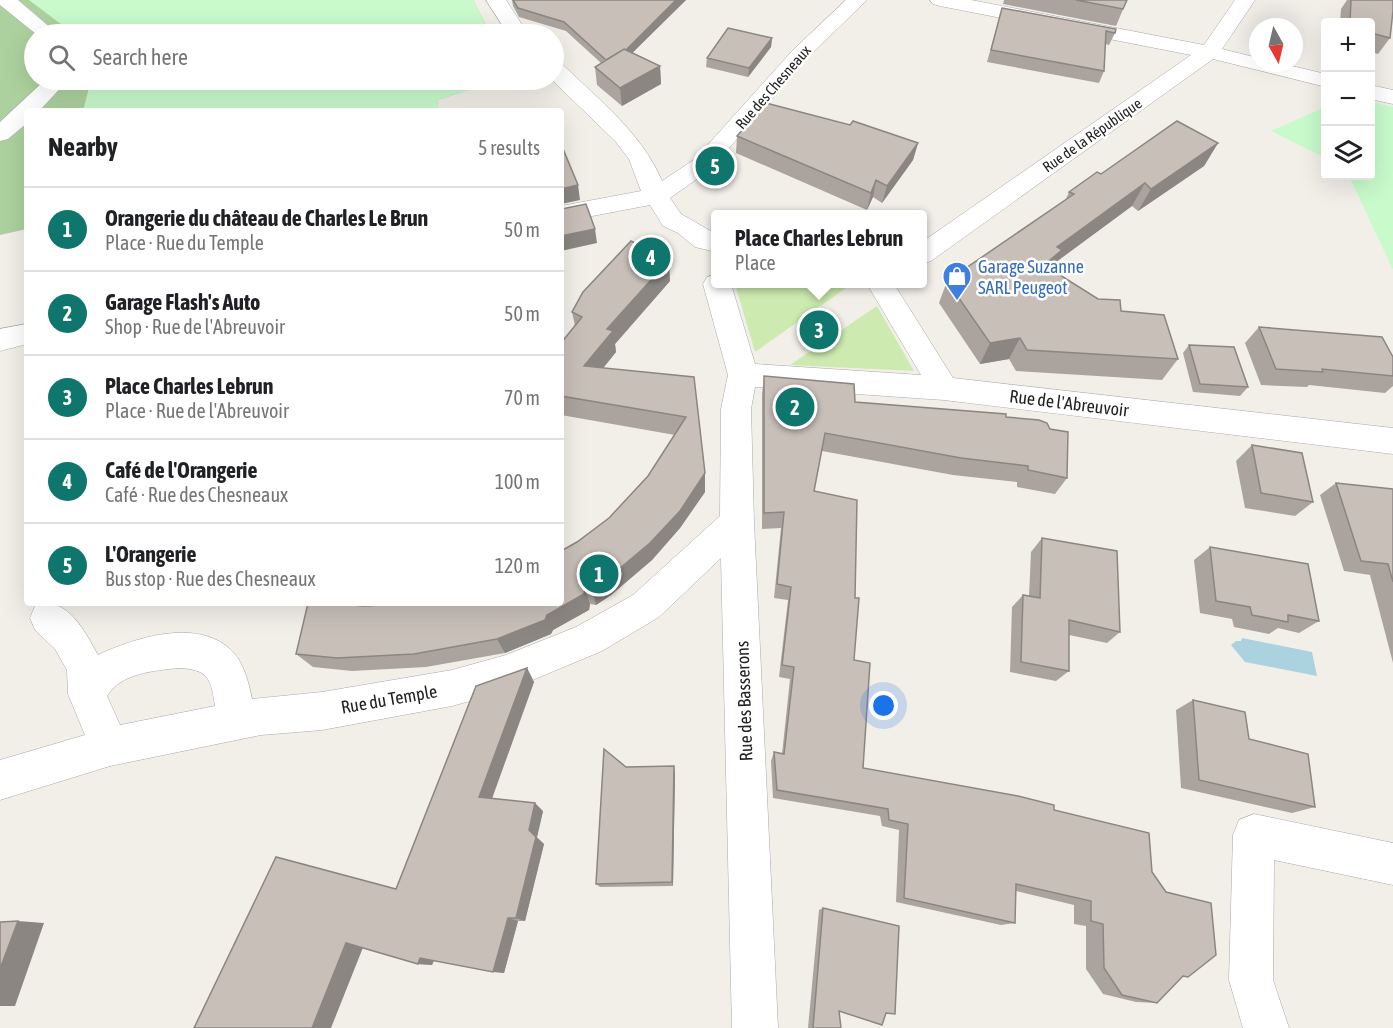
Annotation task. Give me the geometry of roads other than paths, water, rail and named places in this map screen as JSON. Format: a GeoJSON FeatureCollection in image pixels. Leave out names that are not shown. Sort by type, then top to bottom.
{"type":"FeatureCollection","features":[{"type":"Feature","properties":{"kind":"street"},"geometry":{"type":"LineString","coordinates":[[6,0],[36,24]]}},
{"type":"Feature","properties":{"kind":"street"},"geometry":{"type":"LineString","coordinates":[[496,0],[512,24]]}},
{"type":"Feature","properties":{"kind":"street","name":"Rue des Chesneaux"},"geometry":{"type":"LineString","coordinates":[[656,196],[703,164],[800,54],[857,0]]}},
{"type":"Feature","properties":{"kind":"street"},"geometry":{"type":"LineString","coordinates":[[940,0],[1209,52],[1321,80]]}},
{"type":"Feature","properties":{"kind":"street","name":"Rue de la République"},"geometry":{"type":"LineString","coordinates":[[927,251],[1209,52],[1245,0]]}},
{"type":"Feature","properties":{"kind":"street"},"geometry":{"type":"LineString","coordinates":[[564,79],[624,137],[640,158],[656,196],[672,220],[710,242]]}},
{"type":"Feature","properties":{"kind":"street"},"geometry":{"type":"LineString","coordinates":[[30,108],[47,90]]}},
{"type":"Feature","properties":{"kind":"street"},"geometry":{"type":"LineString","coordinates":[[1375,93],[1393,97]]}},
{"type":"Feature","properties":{"kind":"street"},"geometry":{"type":"LineString","coordinates":[[0,134],[24,114]]}},
{"type":"Feature","properties":{"kind":"street"},"geometry":{"type":"LineString","coordinates":[[564,213],[656,196]]}},
{"type":"Feature","properties":{"kind":"street"},"geometry":{"type":"LineString","coordinates":[[718,288],[744,375]]}},
{"type":"Feature","properties":{"kind":"street"},"geometry":{"type":"LineString","coordinates":[[884,288],[944,388]]}},
{"type":"Feature","properties":{"kind":"street"},"geometry":{"type":"LineString","coordinates":[[0,340],[24,335]]}},
{"type":"Feature","properties":{"kind":"street","name":"Rue de l'Abreuvoir"},"geometry":{"type":"LineString","coordinates":[[744,375],[944,388],[1393,441]]}},
{"type":"Feature","properties":{"kind":"street","name":"Rue des Basserons"},"geometry":{"type":"LineString","coordinates":[[744,375],[736,409],[737,522],[755,1028]]}},
{"type":"Feature","properties":{"kind":"street","name":"Rue du Temple"},"geometry":{"type":"LineString","coordinates":[[0,780],[110,747],[261,716],[322,711],[452,688],[516,670],[590,639],[646,606],[737,522]]}},
{"type":"Feature","properties":{"kind":"street"},"geometry":{"type":"LineString","coordinates":[[48,618],[68,637],[85,667],[87,694],[110,747]]}},
{"type":"Feature","properties":{"kind":"street"},"geometry":{"type":"LineString","coordinates":[[87,694],[102,672],[141,656],[191,650],[216,659],[228,677],[237,721]]}},
{"type":"Feature","properties":{"kind":"street"},"geometry":{"type":"LineString","coordinates":[[1266,1028],[1251,980],[1254,834],[1393,864]]}},
{"type":"Feature","properties":{"kind":"water"},"geometry":{"type":"Polygon","coordinates":[[[1242,638],[1312,652],[1317,676],[1245,662],[1231,645],[1236,641],[1241,641],[1242,638]]]}},
{"type":"Feature","properties":{"kind":"place","name":"L'Orangerie"},"geometry":{"type":"Point","coordinates":[715,166]}},
{"type":"Feature","properties":{"kind":"place","name":"Café de l'Orangerie"},"geometry":{"type":"Point","coordinates":[651,257]}},
{"type":"Feature","properties":{"kind":"place","name":"Garage Suzanne SARL Peugeot"},"geometry":{"type":"Point","coordinates":[957,302]}},
{"type":"Feature","properties":{"kind":"place","name":"Place Charles Lebrun"},"geometry":{"type":"Point","coordinates":[819,330]}},
{"type":"Feature","properties":{"kind":"place","name":"Garage Flash's Auto"},"geometry":{"type":"Point","coordinates":[795,407]}},
{"type":"Feature","properties":{"kind":"place","name":"Orangerie du château de Charles Le Brun"},"geometry":{"type":"Point","coordinates":[599,574]}}]}
